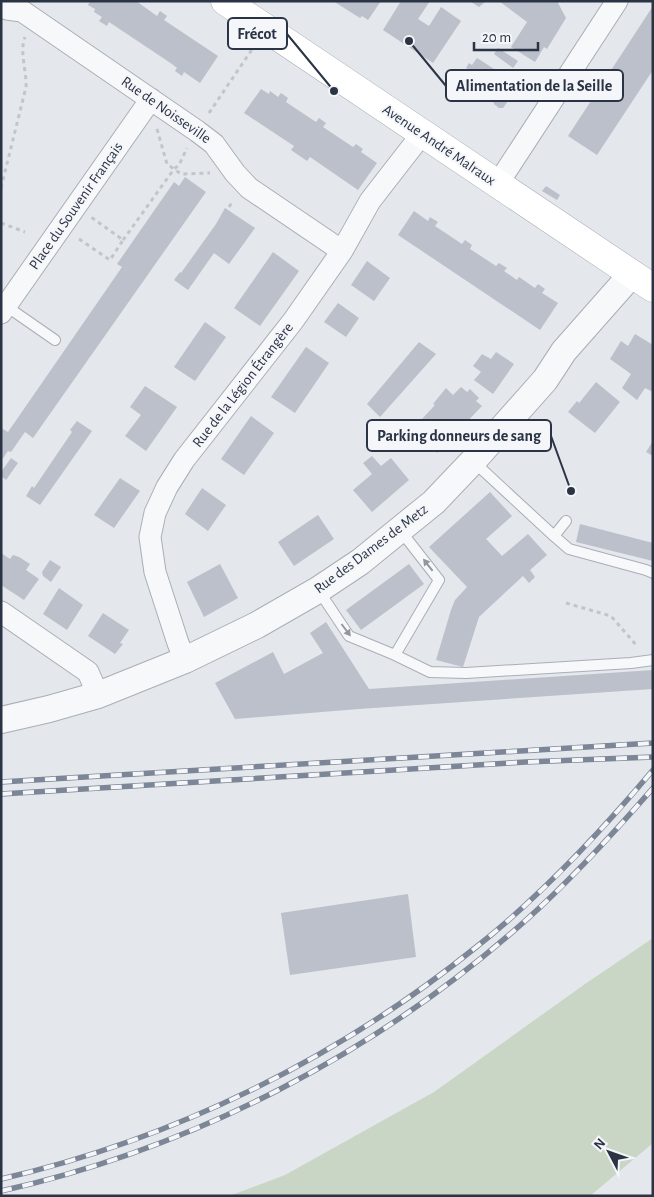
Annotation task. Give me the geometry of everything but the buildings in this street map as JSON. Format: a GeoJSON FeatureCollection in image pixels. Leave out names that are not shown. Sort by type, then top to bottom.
{"type":"FeatureCollection","features":[{"type":"Feature","properties":{"kind":"main road","name":"Avenue André Malraux"},"geometry":{"type":"LineString","coordinates":[[225,1],[643,281]]}},
{"type":"Feature","properties":{"kind":"street"},"geometry":{"type":"LineString","coordinates":[[497,185],[611,4]]}},
{"type":"Feature","properties":{"kind":"street","name":"Rue de Noisseville"},"geometry":{"type":"LineString","coordinates":[[5,6],[22,11],[34,19],[146,106],[197,131],[214,144],[235,173],[249,188],[342,251]]}},
{"type":"Feature","properties":{"kind":"street","name":"Place du Souvenir Français"},"geometry":{"type":"LineString","coordinates":[[4,310],[146,106]]}},
{"type":"Feature","properties":{"kind":"street","name":"Rue de la Légion Étrangère"},"geometry":{"type":"LineString","coordinates":[[185,660],[155,572],[150,537],[155,513],[167,487],[184,460],[293,321],[342,251],[370,201],[422,134]]}},
{"type":"Feature","properties":{"kind":"street","name":"Rue des Dames de Metz"},"geometry":{"type":"LineString","coordinates":[[1,720],[98,695],[185,660],[257,625],[318,590],[360,562],[434,502],[545,380],[564,351],[643,281]]}},
{"type":"Feature","properties":{"kind":"street"},"geometry":{"type":"LineString","coordinates":[[1,612],[88,672],[98,695]]}},
{"type":"Feature","properties":{"kind":"lane"},"geometry":{"type":"LineString","coordinates":[[4,310],[54,340]]}},
{"type":"Feature","properties":{"kind":"lane"},"geometry":{"type":"LineString","coordinates":[[473,461],[569,549],[653,573]]}},
{"type":"Feature","properties":{"kind":"lane"},"geometry":{"type":"LineString","coordinates":[[554,536],[566,520]]}},
{"type":"Feature","properties":{"kind":"lane"},"geometry":{"type":"LineString","coordinates":[[395,656],[439,580],[400,530]]}},
{"type":"Feature","properties":{"kind":"lane"},"geometry":{"type":"LineString","coordinates":[[318,590],[349,636],[430,672],[466,673],[631,663],[651,660]]}},
{"type":"Feature","properties":{"kind":"path"},"geometry":{"type":"LineString","coordinates":[[1,188],[26,88],[27,76],[22,43],[34,19]]}},
{"type":"Feature","properties":{"kind":"path"},"geometry":{"type":"LineString","coordinates":[[62,227],[110,260],[178,165],[197,131],[266,29]]}},
{"type":"Feature","properties":{"kind":"path"},"geometry":{"type":"LineString","coordinates":[[146,106],[155,122],[167,164],[181,174],[213,173]]}},
{"type":"Feature","properties":{"kind":"path"},"geometry":{"type":"LineString","coordinates":[[229,207],[234,200],[232,192]]}},
{"type":"Feature","properties":{"kind":"path"},"geometry":{"type":"LineString","coordinates":[[76,206],[123,240]]}},
{"type":"Feature","properties":{"kind":"path"},"geometry":{"type":"LineString","coordinates":[[1,223],[25,232]]}},
{"type":"Feature","properties":{"kind":"path"},"geometry":{"type":"LineString","coordinates":[[566,604],[611,616],[651,660]]}},
{"type":"Feature","properties":{"kind":"green space"},"geometry":{"type":"Polygon","coordinates":[[[653,938],[653,1143],[590,1196],[229,1196],[285,1175],[434,1092],[653,938]]]}},
{"type":"Feature","properties":{"kind":"railway"},"geometry":{"type":"LineString","coordinates":[[1,782],[653,743]]}},
{"type":"Feature","properties":{"kind":"railway"},"geometry":{"type":"LineString","coordinates":[[1,794],[526,762],[653,757]]}},
{"type":"Feature","properties":{"kind":"railway"},"geometry":{"type":"LineString","coordinates":[[1,1179],[129,1142],[191,1118],[251,1090],[310,1059],[367,1025],[422,988],[475,948],[523,907],[612,818],[653,770]]}},
{"type":"Feature","properties":{"kind":"railway"},"geometry":{"type":"LineString","coordinates":[[1,1191],[73,1172],[144,1149],[213,1121],[280,1089],[345,1053],[408,1012],[468,968],[525,921],[591,857],[653,788]]}},
{"type":"Feature","properties":{"kind":"place","name":"Alimentation de la Seille"},"geometry":{"type":"Point","coordinates":[409,41]}},
{"type":"Feature","properties":{"kind":"place","name":"Frécot"},"geometry":{"type":"Point","coordinates":[334,91]}},
{"type":"Feature","properties":{"kind":"place","name":"Parking donneurs de sang"},"geometry":{"type":"Point","coordinates":[571,491]}}]}
